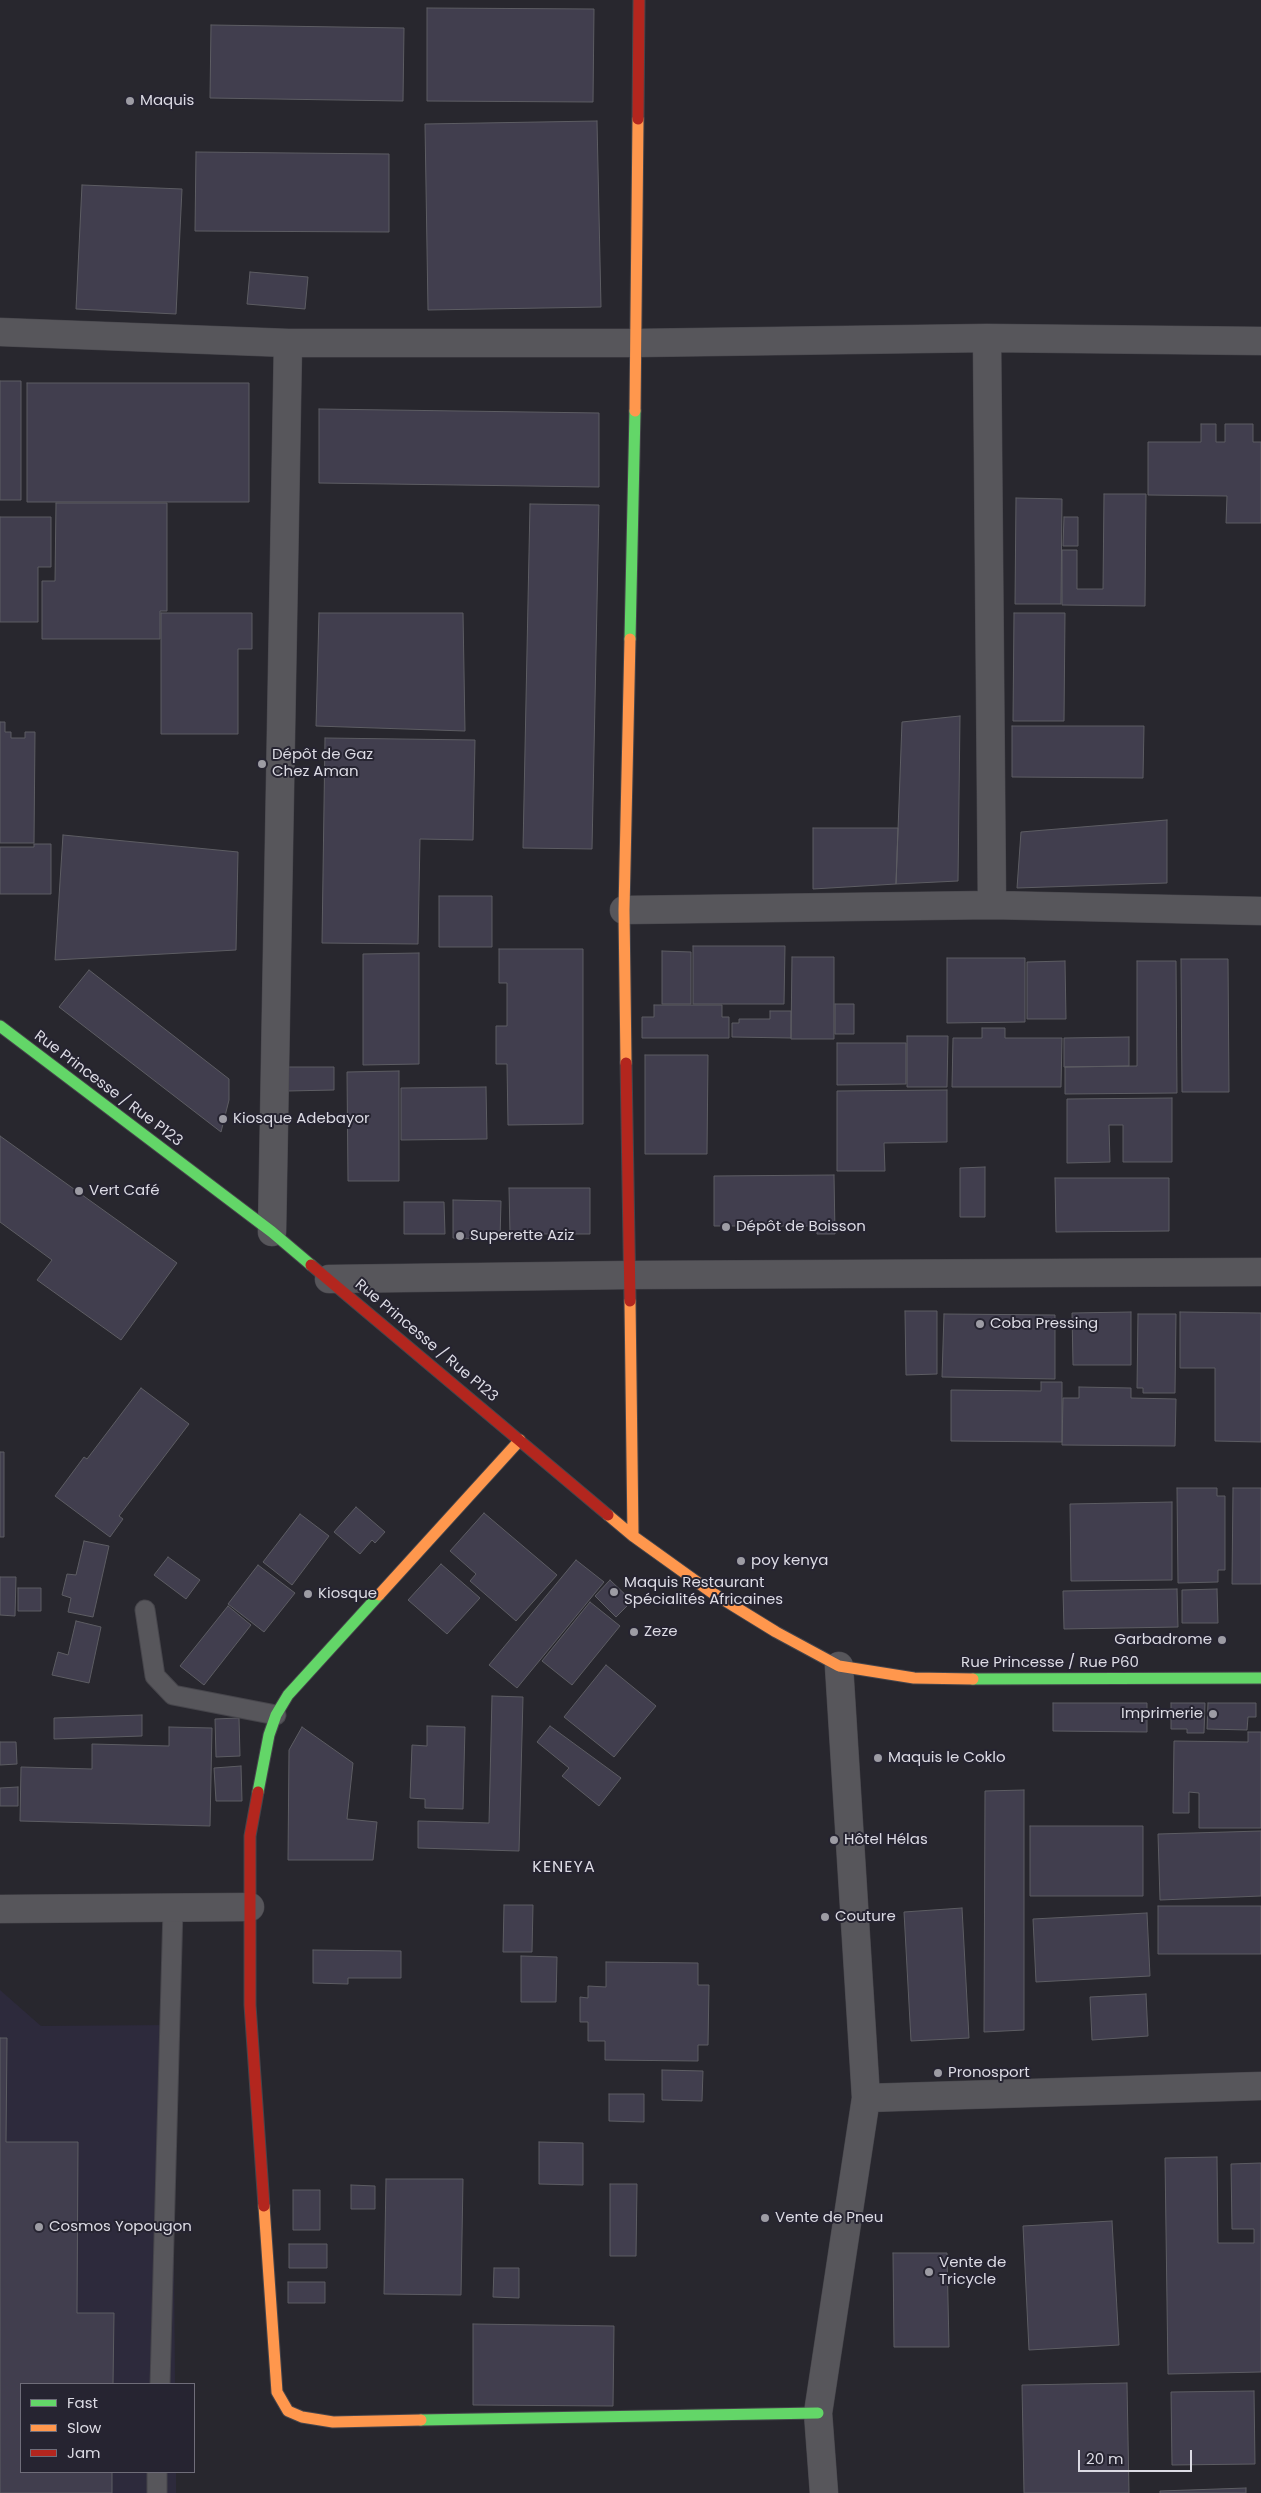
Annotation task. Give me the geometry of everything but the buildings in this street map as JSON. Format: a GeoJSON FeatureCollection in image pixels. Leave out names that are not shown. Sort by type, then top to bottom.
{"type":"FeatureCollection","features":[{"type":"Feature","properties":{"kind":"street"},"geometry":{"type":"LineString","coordinates":[[633,1536],[624,910],[636,343],[639,0]]}},
{"type":"Feature","properties":{"kind":"street"},"geometry":{"type":"LineString","coordinates":[[0,332],[288,343],[636,343],[986,338],[1261,341]]}},
{"type":"Feature","properties":{"kind":"street"},"geometry":{"type":"LineString","coordinates":[[986,338],[992,905]]}},
{"type":"Feature","properties":{"kind":"street"},"geometry":{"type":"LineString","coordinates":[[272,1232],[288,343]]}},
{"type":"Feature","properties":{"kind":"street"},"geometry":{"type":"LineString","coordinates":[[624,910],[992,905],[1261,911]]}},
{"type":"Feature","properties":{"kind":"street","name":"Rue Princesse / Rue P123"},"geometry":{"type":"LineString","coordinates":[[0,1026],[272,1232],[633,1536],[711,1592],[776,1632],[839,1666]]}},
{"type":"Feature","properties":{"kind":"street"},"geometry":{"type":"LineString","coordinates":[[329,1279],[630,1275],[1261,1272]]}},
{"type":"Feature","properties":{"kind":"street"},"geometry":{"type":"LineString","coordinates":[[520,1440],[288,1695],[276,1715],[269,1735],[250,1836],[250,2006],[278,2392],[288,2411],[302,2417],[333,2422],[818,2413]]}},
{"type":"Feature","properties":{"kind":"street"},"geometry":{"type":"LineString","coordinates":[[824,2493],[818,2413],[866,2098],[839,1666]]}},
{"type":"Feature","properties":{"kind":"street","name":"Rue Princesse / Rue P60"},"geometry":{"type":"LineString","coordinates":[[839,1666],[914,1678],[1010,1680],[1261,1678]]}},
{"type":"Feature","properties":{"kind":"street"},"geometry":{"type":"LineString","coordinates":[[0,1909],[250,1907]]}},
{"type":"Feature","properties":{"kind":"street"},"geometry":{"type":"LineString","coordinates":[[866,2098],[1261,2086]]}},
{"type":"Feature","properties":{"kind":"lane"},"geometry":{"type":"LineString","coordinates":[[145,1610],[155,1676],[173,1695],[276,1715]]}},
{"type":"Feature","properties":{"kind":"lane"},"geometry":{"type":"LineString","coordinates":[[160,2383],[173,1908]]}},
{"type":"Feature","properties":{"kind":"lane"},"geometry":{"type":"LineString","coordinates":[[157,2473],[157,2493]]}},
{"type":"Feature","properties":{"kind":"shaded area"},"geometry":{"type":"Polygon","coordinates":[[[0,1990],[41,2026],[172,2025],[175,2383],[20,2383],[20,2473],[176,2473],[176,2493],[0,2493],[0,1990]]]}},
{"type":"Feature","properties":{"kind":"traffic: fast"},"geometry":{"type":"LineString","coordinates":[[630,639],[635,411]]}},
{"type":"Feature","properties":{"kind":"traffic: fast"},"geometry":{"type":"LineString","coordinates":[[0,1026],[272,1232],[311,1265]]}},
{"type":"Feature","properties":{"kind":"traffic: fast"},"geometry":{"type":"LineString","coordinates":[[258,1792],[269,1735],[276,1715],[288,1695],[379,1595]]}},
{"type":"Feature","properties":{"kind":"traffic: fast"},"geometry":{"type":"LineString","coordinates":[[973,1679],[1261,1678]]}},
{"type":"Feature","properties":{"kind":"traffic: fast"},"geometry":{"type":"LineString","coordinates":[[421,2420],[818,2413]]}},
{"type":"Feature","properties":{"kind":"traffic: slow"},"geometry":{"type":"LineString","coordinates":[[635,411],[638,119]]}},
{"type":"Feature","properties":{"kind":"traffic: slow"},"geometry":{"type":"LineString","coordinates":[[626,1063],[624,910],[630,639]]}},
{"type":"Feature","properties":{"kind":"traffic: slow"},"geometry":{"type":"LineString","coordinates":[[630,1301],[633,1536]]}},
{"type":"Feature","properties":{"kind":"traffic: slow"},"geometry":{"type":"LineString","coordinates":[[379,1595],[520,1440]]}},
{"type":"Feature","properties":{"kind":"traffic: slow"},"geometry":{"type":"LineString","coordinates":[[608,1515],[633,1536],[711,1592],[776,1632],[839,1666],[914,1678],[973,1679]]}},
{"type":"Feature","properties":{"kind":"traffic: slow"},"geometry":{"type":"LineString","coordinates":[[264,2206],[277,2392],[288,2411],[302,2417],[333,2422],[421,2420]]}},
{"type":"Feature","properties":{"kind":"traffic: jam"},"geometry":{"type":"LineString","coordinates":[[638,119],[639,0]]}},
{"type":"Feature","properties":{"kind":"traffic: jam"},"geometry":{"type":"LineString","coordinates":[[626,1063],[630,1301]]}},
{"type":"Feature","properties":{"kind":"traffic: jam"},"geometry":{"type":"LineString","coordinates":[[311,1265],[608,1515]]}},
{"type":"Feature","properties":{"kind":"traffic: jam"},"geometry":{"type":"LineString","coordinates":[[258,1792],[250,1836],[250,2005],[264,2206]]}},
{"type":"Feature","properties":{"kind":"place","name":"Maquis"},"geometry":{"type":"Point","coordinates":[130,101]}},
{"type":"Feature","properties":{"kind":"place","name":"Dépôt de Gaz Chez Aman"},"geometry":{"type":"Point","coordinates":[262,764]}},
{"type":"Feature","properties":{"kind":"place","name":"Kiosque Adebayor"},"geometry":{"type":"Point","coordinates":[223,1119]}},
{"type":"Feature","properties":{"kind":"place","name":"Vert Café"},"geometry":{"type":"Point","coordinates":[79,1191]}},
{"type":"Feature","properties":{"kind":"place","name":"Dépôt de Boisson"},"geometry":{"type":"Point","coordinates":[726,1227]}},
{"type":"Feature","properties":{"kind":"place","name":"Superette Aziz"},"geometry":{"type":"Point","coordinates":[460,1236]}},
{"type":"Feature","properties":{"kind":"place","name":"Coba Pressing"},"geometry":{"type":"Point","coordinates":[980,1324]}},
{"type":"Feature","properties":{"kind":"place","name":"poy kenya"},"geometry":{"type":"Point","coordinates":[741,1561]}},
{"type":"Feature","properties":{"kind":"place","name":"Maquis Restaurant Spécialités Africaines"},"geometry":{"type":"Point","coordinates":[614,1592]}},
{"type":"Feature","properties":{"kind":"place","name":"Kiosque"},"geometry":{"type":"Point","coordinates":[308,1594]}},
{"type":"Feature","properties":{"kind":"place","name":"Zeze"},"geometry":{"type":"Point","coordinates":[634,1632]}},
{"type":"Feature","properties":{"kind":"place","name":"Garbadrome"},"geometry":{"type":"Point","coordinates":[1222,1640]}},
{"type":"Feature","properties":{"kind":"place","name":"Imprimerie"},"geometry":{"type":"Point","coordinates":[1213,1714]}},
{"type":"Feature","properties":{"kind":"place","name":"Maquis le Coklo"},"geometry":{"type":"Point","coordinates":[878,1758]}},
{"type":"Feature","properties":{"kind":"place","name":"Hôtel Hélas"},"geometry":{"type":"Point","coordinates":[834,1840]}},
{"type":"Feature","properties":{"kind":"place","name":"Couture"},"geometry":{"type":"Point","coordinates":[825,1917]}},
{"type":"Feature","properties":{"kind":"place","name":"Pronosport"},"geometry":{"type":"Point","coordinates":[938,2073]}},
{"type":"Feature","properties":{"kind":"place","name":"Vente de Pneu"},"geometry":{"type":"Point","coordinates":[765,2218]}},
{"type":"Feature","properties":{"kind":"place","name":"Cosmos Yopougon"},"geometry":{"type":"Point","coordinates":[39,2227]}},
{"type":"Feature","properties":{"kind":"place","name":"Vente de Tricycle"},"geometry":{"type":"Point","coordinates":[929,2272]}},
{"type":"Feature","properties":{"kind":"district","name":"KENEYA"},"geometry":{"type":"Point","coordinates":[564,1868]}}]}
